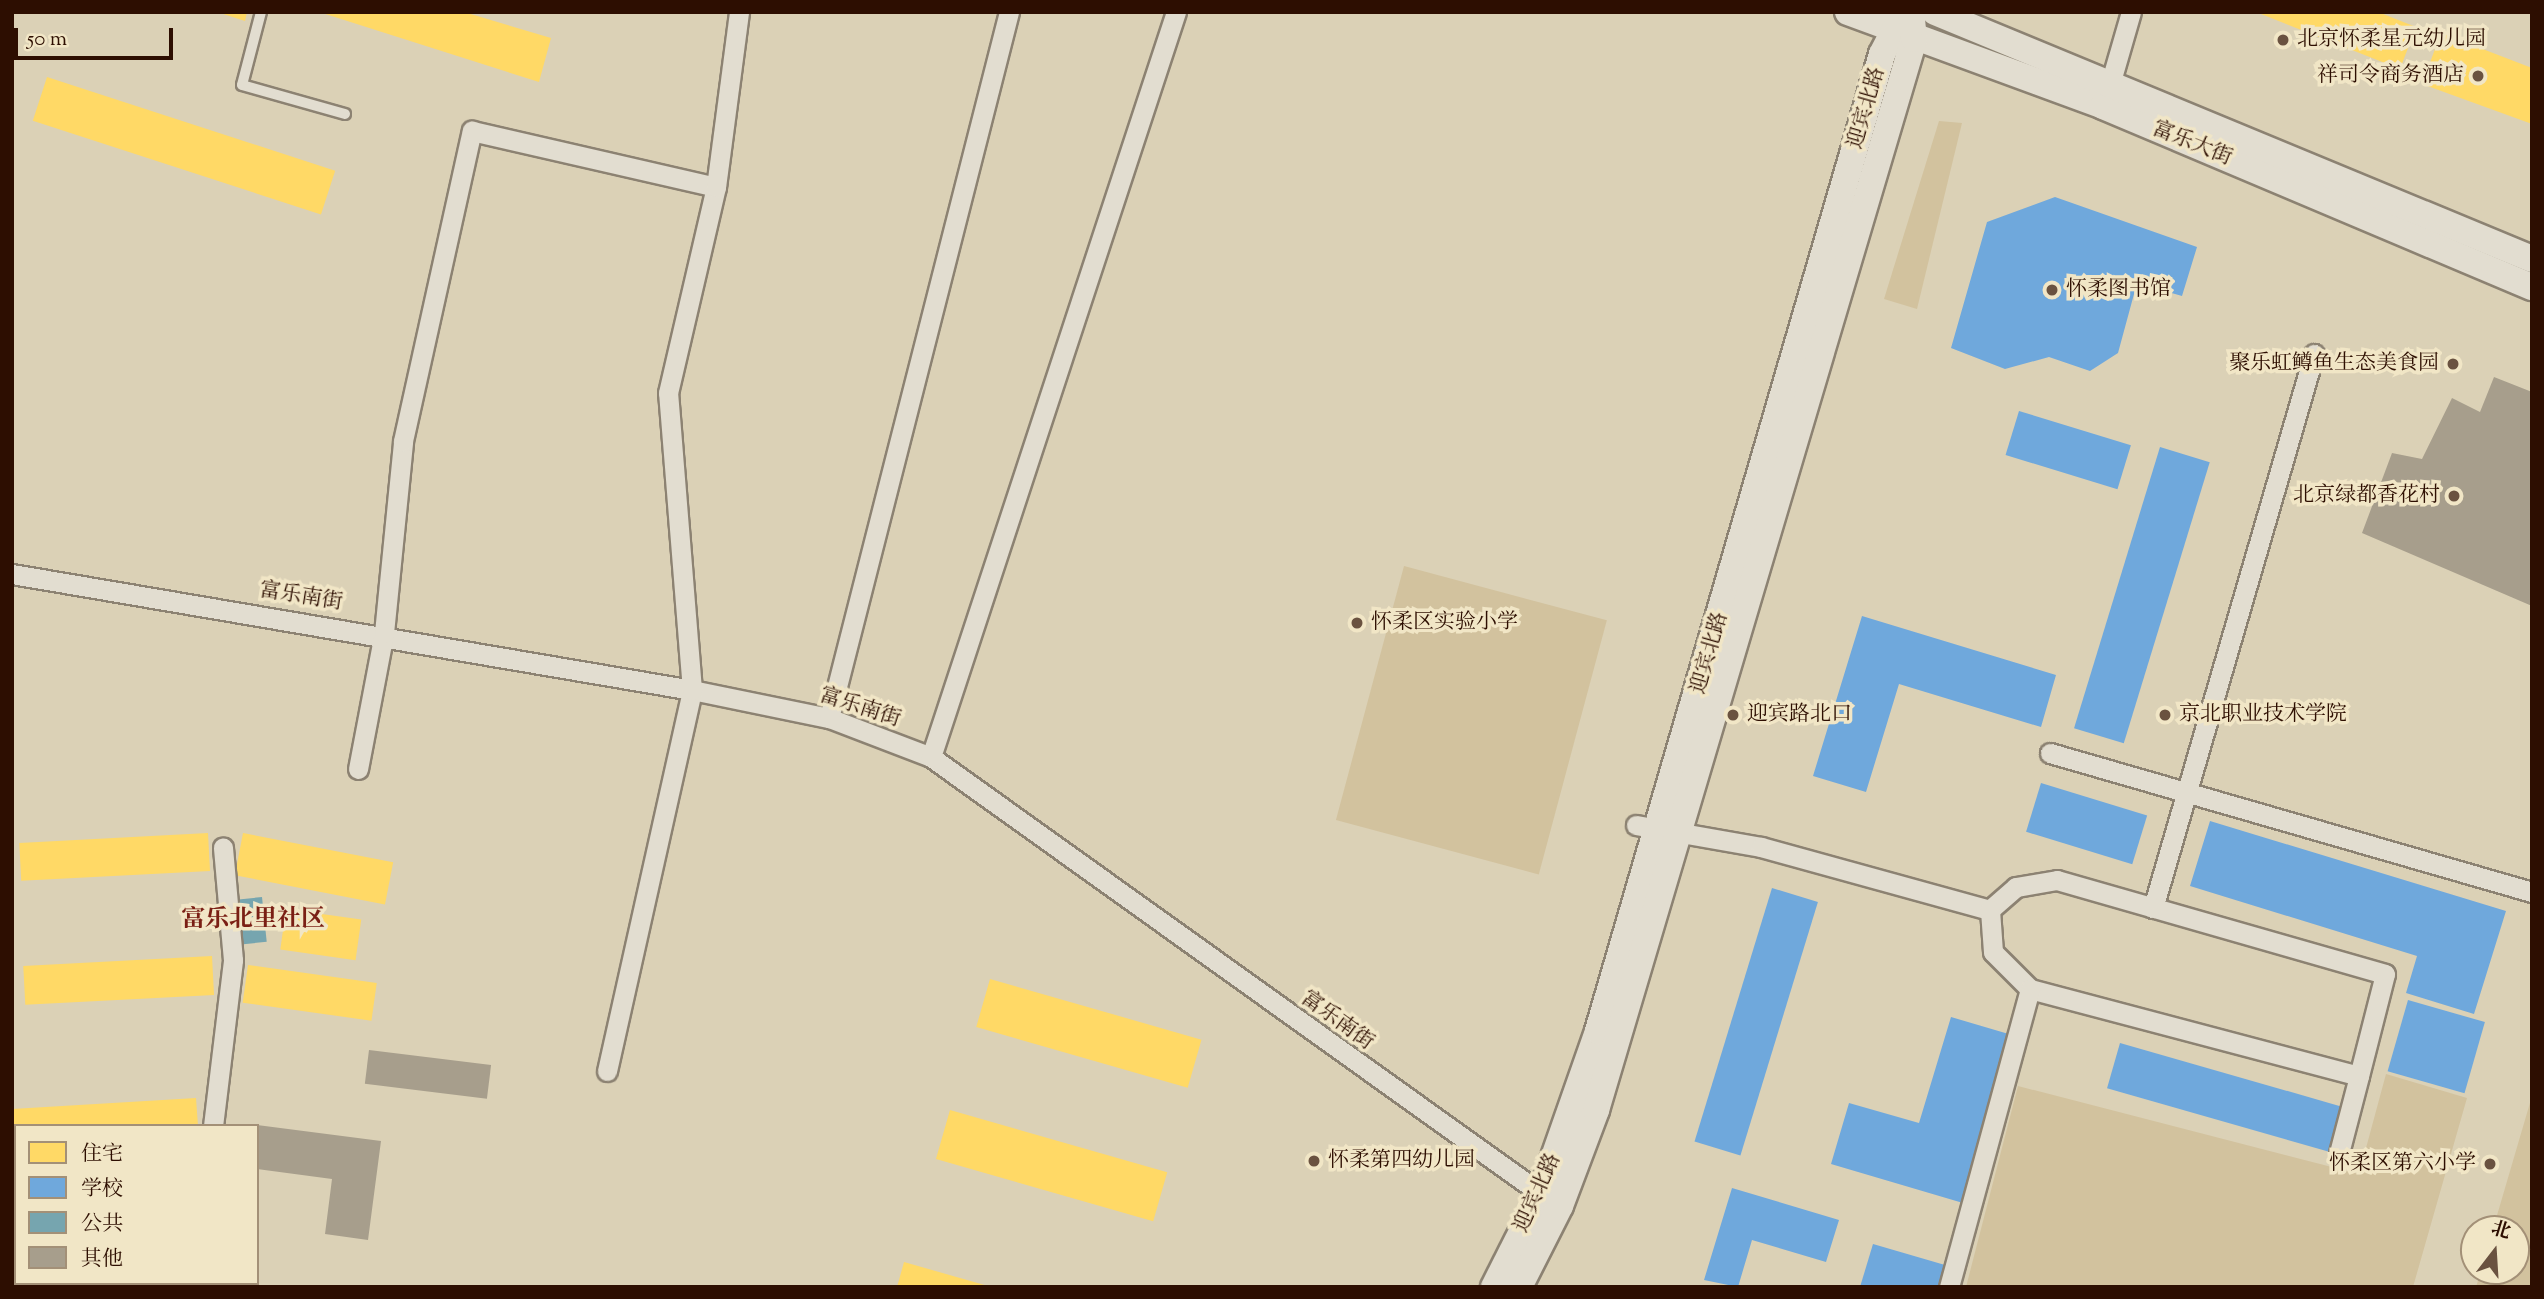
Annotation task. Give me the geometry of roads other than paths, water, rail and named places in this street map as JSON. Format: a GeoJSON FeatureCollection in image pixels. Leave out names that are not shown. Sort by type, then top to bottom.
{"type":"FeatureCollection","features":[{"type":"Feature","properties":{"kind":"main road","name":"富乐大街"},"geometry":{"type":"LineString","coordinates":[[1848,12],[1903,27],[2107,94],[2532,259]]}},
{"type":"Feature","properties":{"kind":"main road","name":"迎宾北路"},"geometry":{"type":"LineString","coordinates":[[1494,1287],[1550,1200],[1596,1111],[1657,829],[1903,27],[1911,12]]}},
{"type":"Feature","properties":{"kind":"main road","name":"富乐大街"},"geometry":{"type":"LineString","coordinates":[[1935,12],[2107,94],[2532,287]]}},
{"type":"Feature","properties":{"kind":"main road","name":"迎宾北路"},"geometry":{"type":"LineString","coordinates":[[1519,1287],[1550,1200]]}},
{"type":"Feature","properties":{"kind":"street"},"geometry":{"type":"LineString","coordinates":[[607,1070],[692,690],[668,393],[716,187],[739,12]]}},
{"type":"Feature","properties":{"kind":"street"},"geometry":{"type":"LineString","coordinates":[[830,718],[1009,12]]}},
{"type":"Feature","properties":{"kind":"street"},"geometry":{"type":"LineString","coordinates":[[932,757],[1176,12]]}},
{"type":"Feature","properties":{"kind":"street"},"geometry":{"type":"LineString","coordinates":[[2107,94],[2131,12]]}},
{"type":"Feature","properties":{"kind":"street"},"geometry":{"type":"LineString","coordinates":[[358,769],[384,633],[403,441],[472,131],[716,187]]}},
{"type":"Feature","properties":{"kind":"street"},"geometry":{"type":"LineString","coordinates":[[2153,908],[2314,354]]}},
{"type":"Feature","properties":{"kind":"street","name":"富乐南街"},"geometry":{"type":"LineString","coordinates":[[12,574],[384,633],[692,690],[830,718],[932,757],[1550,1200]]}},
{"type":"Feature","properties":{"kind":"street"},"geometry":{"type":"LineString","coordinates":[[2050,753],[2532,892]]}},
{"type":"Feature","properties":{"kind":"street"},"geometry":{"type":"LineString","coordinates":[[1657,829],[1761,847],[1990,910]]}},
{"type":"Feature","properties":{"kind":"street"},"geometry":{"type":"LineString","coordinates":[[213,1124],[233,960],[222,847]]}},
{"type":"Feature","properties":{"kind":"street"},"geometry":{"type":"LineString","coordinates":[[1990,910],[2016,887],[2057,880],[2385,974],[2339,1153]]}},
{"type":"Feature","properties":{"kind":"street"},"geometry":{"type":"LineString","coordinates":[[1990,910],[1993,952],[2030,989],[2359,1076]]}},
{"type":"Feature","properties":{"kind":"street"},"geometry":{"type":"LineString","coordinates":[[1949,1287],[2030,989]]}},
{"type":"Feature","properties":{"kind":"lane"},"geometry":{"type":"LineString","coordinates":[[261,12],[242,85],[345,114]]}},
{"type":"Feature","properties":{"kind":"place","name":"北京怀柔星元幼儿园"},"geometry":{"type":"Point","coordinates":[2283,40]}},
{"type":"Feature","properties":{"kind":"place","name":"祥司令商务酒店"},"geometry":{"type":"Point","coordinates":[2478,76]}},
{"type":"Feature","properties":{"kind":"place","name":"怀柔图书馆"},"geometry":{"type":"Point","coordinates":[2052,290]}},
{"type":"Feature","properties":{"kind":"place","name":"聚乐虹鳟鱼生态美食园"},"geometry":{"type":"Point","coordinates":[2453,364]}},
{"type":"Feature","properties":{"kind":"place","name":"北京绿都香花村"},"geometry":{"type":"Point","coordinates":[2454,496]}},
{"type":"Feature","properties":{"kind":"place","name":"怀柔区实验小学"},"geometry":{"type":"Point","coordinates":[1357,623]}},
{"type":"Feature","properties":{"kind":"place","name":"迎宾路北口"},"geometry":{"type":"Point","coordinates":[1733,715]}},
{"type":"Feature","properties":{"kind":"place","name":"京北职业技术学院"},"geometry":{"type":"Point","coordinates":[2165,715]}},
{"type":"Feature","properties":{"kind":"place","name":"怀柔第四幼儿园"},"geometry":{"type":"Point","coordinates":[1314,1161]}},
{"type":"Feature","properties":{"kind":"place","name":"怀柔区第六小学"},"geometry":{"type":"Point","coordinates":[2490,1164]}},
{"type":"Feature","properties":{"kind":"district","name":"富乐北里社区"},"geometry":{"type":"Point","coordinates":[253,921]}}]}
